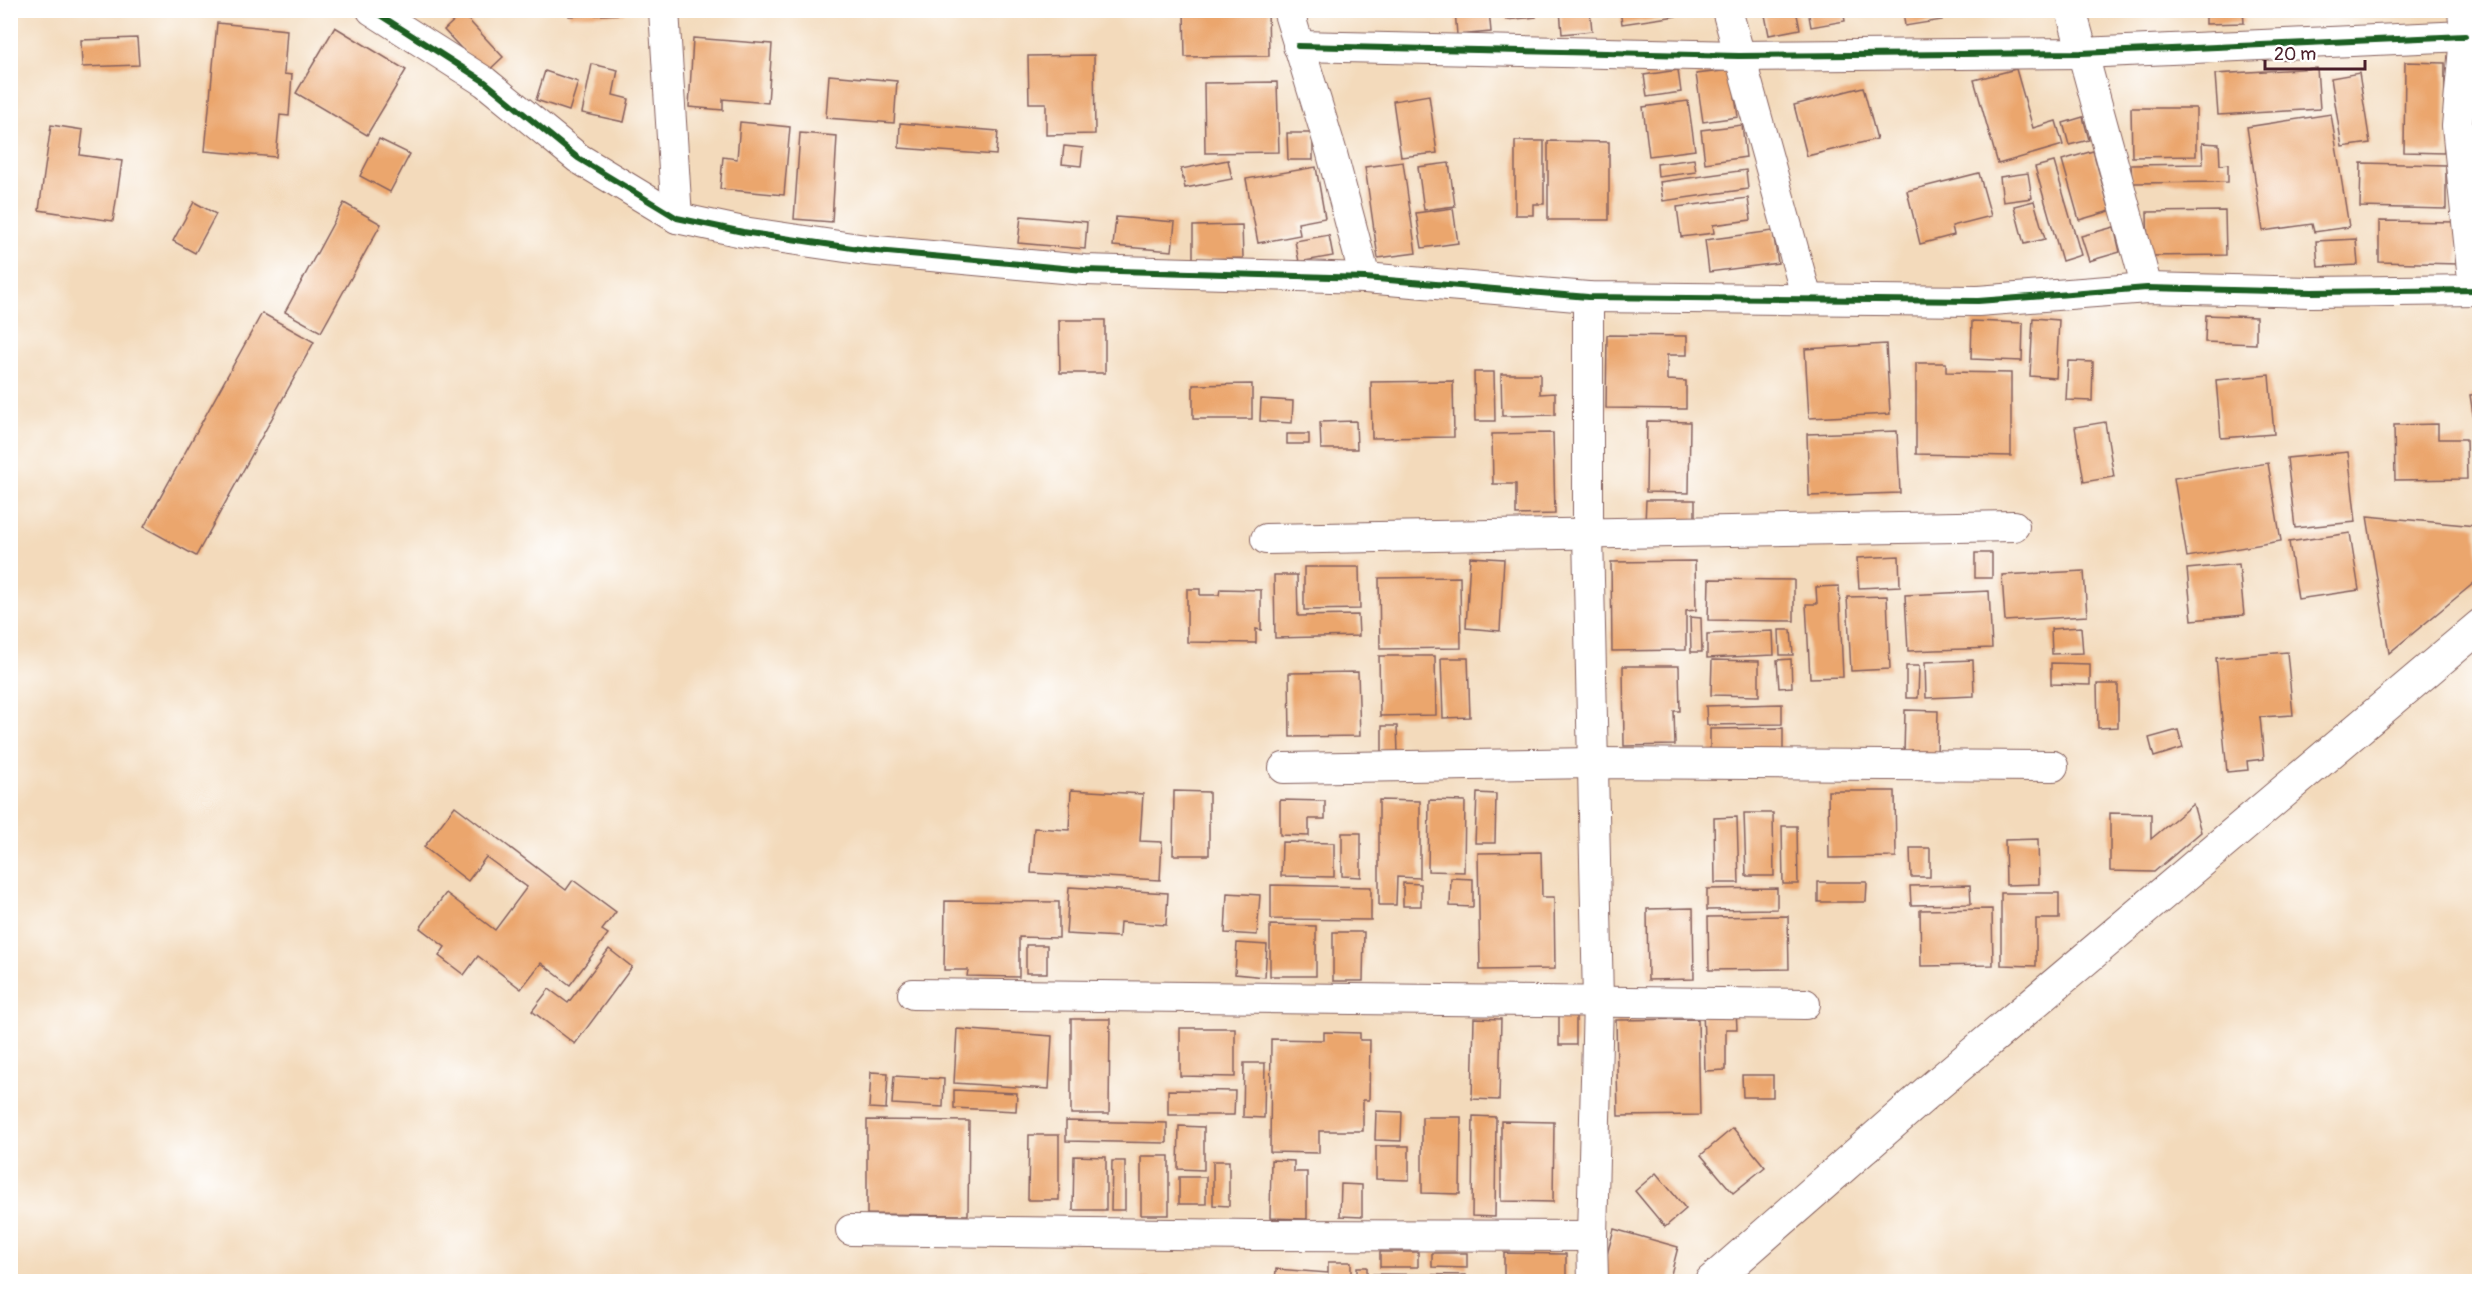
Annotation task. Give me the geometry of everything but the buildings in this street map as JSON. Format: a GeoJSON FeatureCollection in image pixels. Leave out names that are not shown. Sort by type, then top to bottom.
{"type":"FeatureCollection","features":[{"type":"Feature","properties":{"kind":"street"},"geometry":{"type":"LineString","coordinates":[[372,10],[485,82],[578,158],[677,218],[742,232],[866,250],[1084,270],[1365,278],[1588,297],[1978,302],[2147,288],[2312,292],[2477,290],[2457,126],[2464,23],[2081,53],[1739,56],[1299,46]]}},
{"type":"Feature","properties":{"kind":"street"},"geometry":{"type":"LineString","coordinates":[[664,10],[677,218]]}},
{"type":"Feature","properties":{"kind":"street"},"geometry":{"type":"LineString","coordinates":[[1288,10],[1331,150],[1365,278]]}},
{"type":"Feature","properties":{"kind":"street"},"geometry":{"type":"LineString","coordinates":[[1727,10],[1807,299]]}},
{"type":"Feature","properties":{"kind":"street"},"geometry":{"type":"LineString","coordinates":[[2071,10],[2147,288]]}},
{"type":"Feature","properties":{"kind":"street"},"geometry":{"type":"LineString","coordinates":[[1588,297],[1588,533],[1598,1001],[1592,1236],[1593,1281]]}},
{"type":"Feature","properties":{"kind":"street"},"geometry":{"type":"LineString","coordinates":[[1266,539],[2014,526]]}},
{"type":"Feature","properties":{"kind":"street"},"geometry":{"type":"LineString","coordinates":[[1711,1281],[1929,1090],[2480,626]]}},
{"type":"Feature","properties":{"kind":"street"},"geometry":{"type":"LineString","coordinates":[[1284,768],[1593,763],[2053,766]]}},
{"type":"Feature","properties":{"kind":"street"},"geometry":{"type":"LineString","coordinates":[[913,994],[1805,1004]]}},
{"type":"Feature","properties":{"kind":"street"},"geometry":{"type":"LineString","coordinates":[[851,1230],[1592,1236]]}},
{"type":"Feature","properties":{"kind":"cycle path"},"geometry":{"type":"LineString","coordinates":[[372,10],[485,82],[578,158],[677,218],[743,232],[866,250],[1084,270],[1365,278],[1588,297],[1978,301],[2147,288],[2312,292],[2480,290]]}},
{"type":"Feature","properties":{"kind":"cycle path"},"geometry":{"type":"LineString","coordinates":[[1298,46],[1739,56],[2081,53],[2465,36]]}}]}
